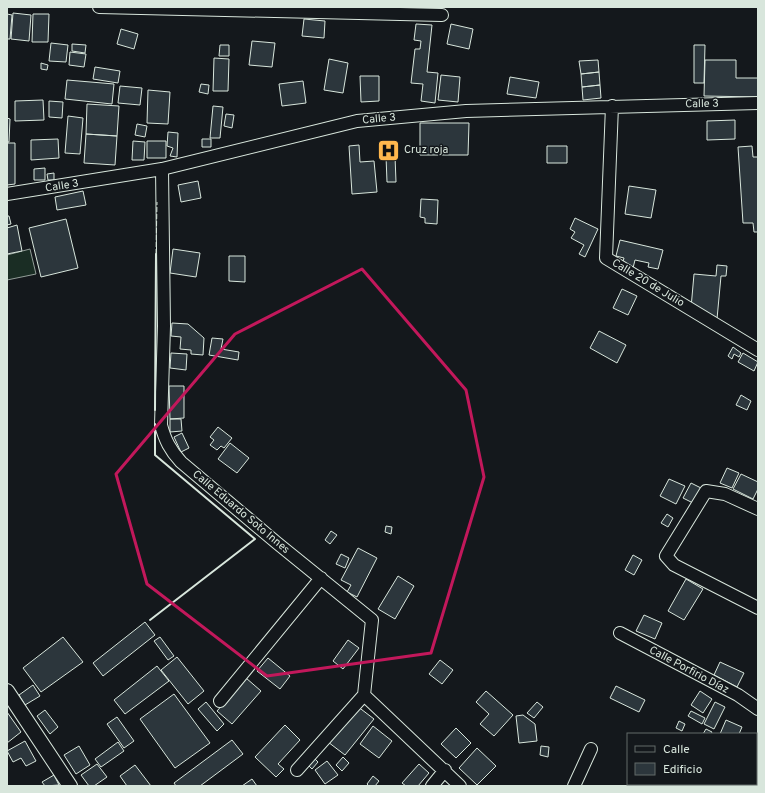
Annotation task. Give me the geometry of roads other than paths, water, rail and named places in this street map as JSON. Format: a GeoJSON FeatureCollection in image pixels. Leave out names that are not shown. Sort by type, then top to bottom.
{"type":"FeatureCollection","features":[{"type":"Feature","properties":{"kind":"street"},"geometry":{"type":"LineString","coordinates":[[100,7],[442,15]]}},
{"type":"Feature","properties":{"kind":"street","name":"Calle 3"},"geometry":{"type":"LineString","coordinates":[[7,194],[162,169],[357,121],[466,111],[758,103]]}},
{"type":"Feature","properties":{"kind":"street","name":"Calle 20 de Julio"},"geometry":{"type":"LineString","coordinates":[[612,106],[606,258],[758,350]]}},
{"type":"Feature","properties":{"kind":"street","name":"Calle Eduardo Soto Innes"},"geometry":{"type":"LineString","coordinates":[[162,169],[164,326],[161,425],[165,439],[172,452],[181,462],[372,620],[364,695]]}},
{"type":"Feature","properties":{"kind":"street"},"geometry":{"type":"LineString","coordinates":[[758,509],[725,494],[706,491],[666,556],[674,565],[758,608]]}},
{"type":"Feature","properties":{"kind":"street"},"geometry":{"type":"LineString","coordinates":[[220,701],[320,578]]}},
{"type":"Feature","properties":{"kind":"street","name":"Calle Porfirio Díaz"},"geometry":{"type":"LineString","coordinates":[[620,633],[738,695],[758,709]]}},
{"type":"Feature","properties":{"kind":"street"},"geometry":{"type":"LineString","coordinates":[[7,691],[70,786]]}},
{"type":"Feature","properties":{"kind":"street"},"geometry":{"type":"LineString","coordinates":[[298,770],[364,695],[445,770],[460,786]]}},
{"type":"Feature","properties":{"kind":"street"},"geometry":{"type":"LineString","coordinates":[[574,786],[591,749]]}},
{"type":"Feature","properties":{"kind":"street"},"geometry":{"type":"LineString","coordinates":[[432,786],[445,770]]}},
{"type":"Feature","properties":{"kind":"place","name":"Cruz roja"},"geometry":{"type":"Point","coordinates":[389,150]}}]}
